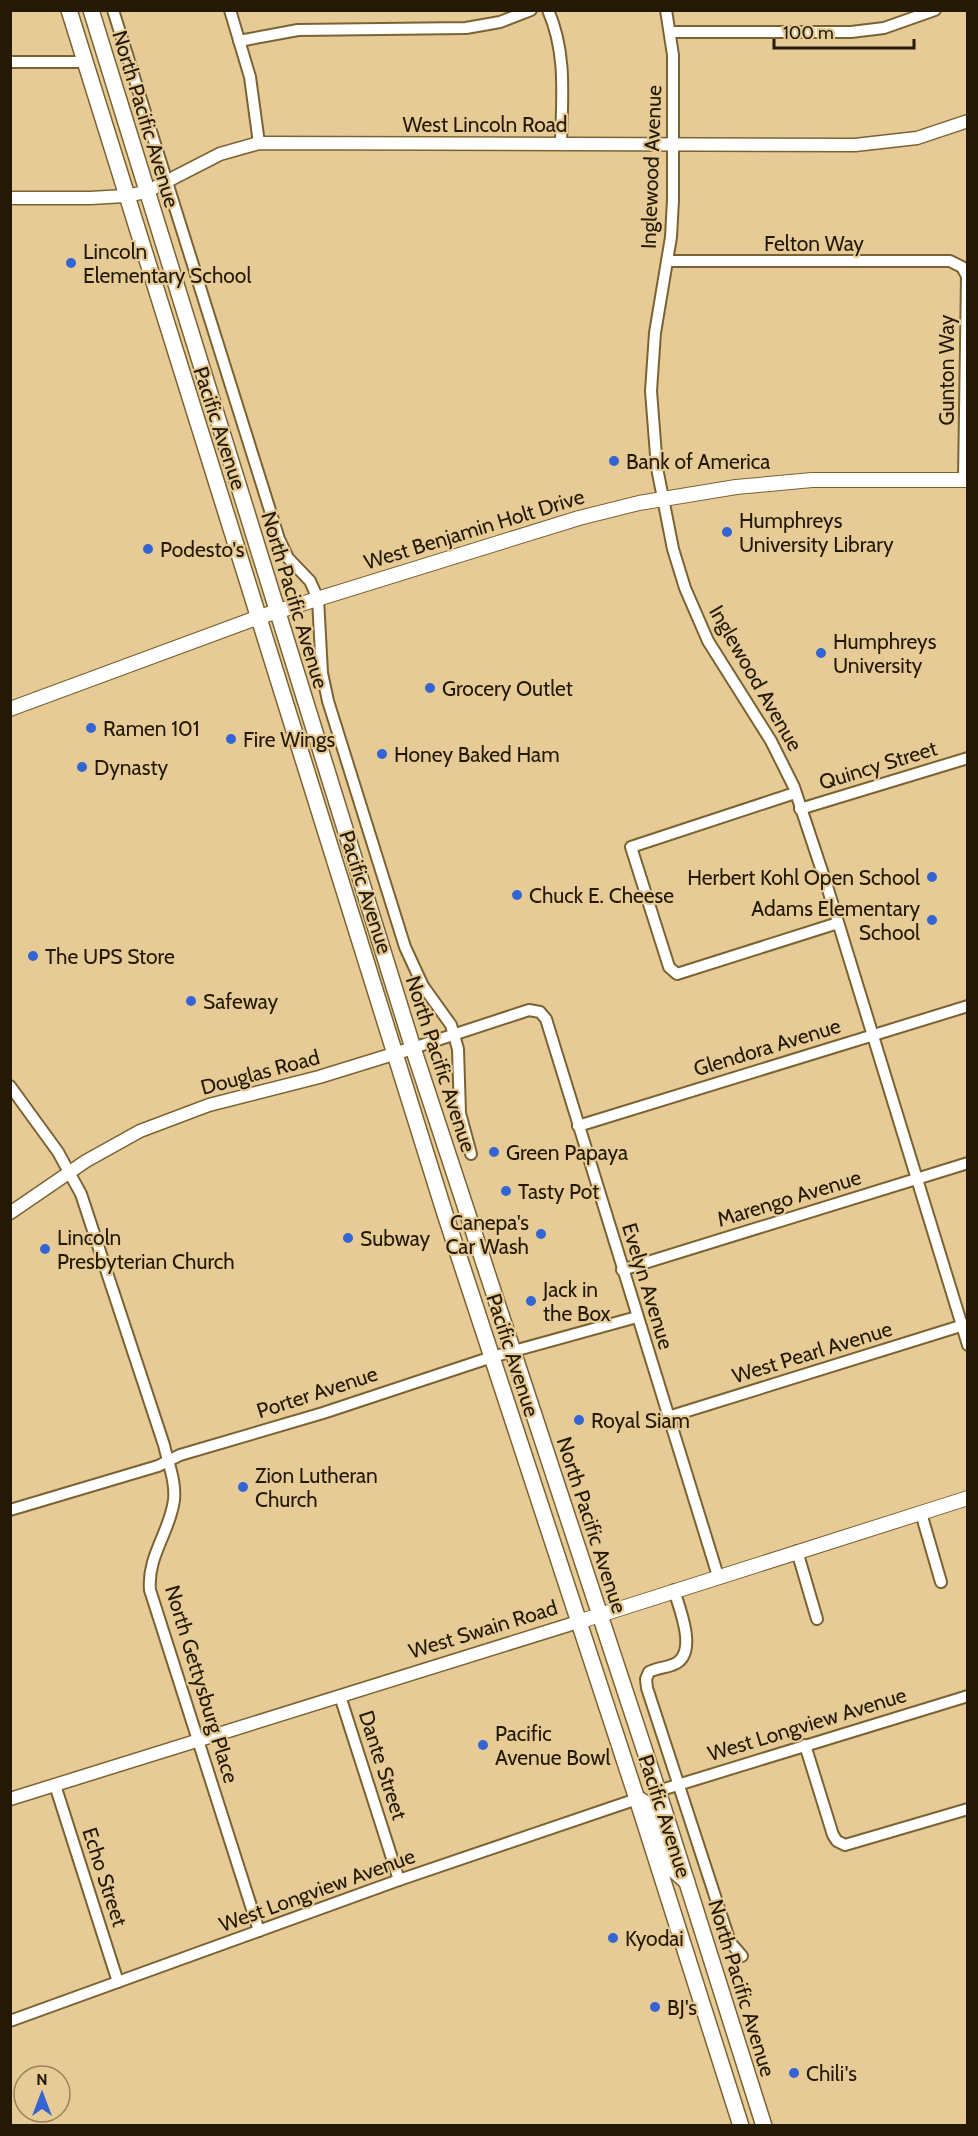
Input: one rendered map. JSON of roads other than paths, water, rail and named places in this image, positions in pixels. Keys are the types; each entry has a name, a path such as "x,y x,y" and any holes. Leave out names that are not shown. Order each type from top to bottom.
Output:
{"main road":[{"name":"Pacific Avenue","path":"69,10 125,196 395,1053 741,2126"},
{"name":"North Pacific Avenue","path":"91,10 413,1048 658,1791 764,2126"},
{"name":"West Benjamin Holt Drive","path":"10,709 259,617 579,518 663,498 736,486 812,480 966,480"},
{"name":"West Swain Road","path":"578,1622 968,1498"},
{"path":"616,1736 628,1746 642,1783 658,1791"},
{"path":"637,1799 650,1806 670,1867 687,1882"},
{"path":"689,1961 704,1974 718,2019 734,2030"}],"street":[{"path":"113,10 165,183 279,540 288,558 310,581 318,599 322,673 328,701 405,947 419,979 448,1019 454,1035 458,1049 458,1099 471,1154"},
{"path":"230,10 255,103 259,143"},
{"path":"239,41 298,30 466,28 500,22 531,10"},
{"path":"548,10 558,33 562,64 561,144"},
{"name":"Inglewood Avenue","path":"666,10 670,32 673,200 651,378 652,423 663,498 678,567 693,609 717,656 771,741 795,793 838,923 916,1179 965,1324 968,1345"},
{"path":"670,32 850,32 884,28 935,10"},
{"path":"10,62 84,62"},
{"name":"West Lincoln Road","path":"10,198 125,196 146,192 220,154 259,143 855,145 887,143 938,132 968,121"},
{"name":"Felton Way","path":"667,261 940,263 950,261 959,264"},
{"name":"Gunton Way","path":"959,264 967,276 966,480"},
{"name":"Quincy Street","path":"800,809 968,758"},
{"path":"795,793 631,847 669,967 677,974 838,923"},
{"name":"Glendora Avenue","path":"578,1126 968,1006"},
{"name":"Douglas Road","path":"10,1213 117,1142 180,1115 413,1048 523,1011 537,1011"},
{"name":"Evelyn Avenue","path":"537,1011 546,1019 718,1576"},
{"name":"North Gettysburg Place","path":"10,1086 70,1172 81,1194 168,1461 174,1484 174,1500 170,1519 151,1565 150,1590 259,1931"},
{"name":"Marengo Avenue","path":"622,1270 968,1162"},
{"name":"Porter Avenue","path":"10,1510 158,1467 168,1461 492,1357 637,1317"},
{"name":"West Pearl Avenue","path":"668,1417 965,1324"},
{"path":"921,1513 940,1582"},
{"path":"797,1551 818,1619"},
{"path":"674,1590 687,1637 686,1647 672,1665 649,1672 646,1679 730,1942 742,1956"},
{"name":"West Swain Road","path":"10,1798 578,1622"},
{"name":"Dante Street","path":"340,1696 399,1880"},
{"name":"West Longview Avenue","path":"658,1791 968,1696"},
{"path":"805,1745 833,1835 837,1841 845,1845 968,1809"},
{"name":"Echo Street","path":"55,1785 118,1982"},
{"name":"West Longview Avenue","path":"10,2021 399,1880 637,1799"}],"place":[{"name":"Lincoln Elementary School","path":"71,263"},
{"name":"Bank of America","path":"614,461"},
{"name":"Humphreys University Library","path":"727,532"},
{"name":"Podesto's","path":"148,549"},
{"name":"Humphreys University","path":"821,653"},
{"name":"Grocery Outlet","path":"430,688"},
{"name":"Ramen 101","path":"91,728"},
{"name":"Fire Wings","path":"231,739"},
{"name":"Honey Baked Ham","path":"382,754"},
{"name":"Dynasty","path":"82,767"},
{"name":"Herbert Kohl Open School","path":"932,877"},
{"name":"Chuck E. Cheese","path":"517,895"},
{"name":"Adams Elementary School","path":"932,920"},
{"name":"The UPS Store","path":"33,956"},
{"name":"Safeway","path":"191,1001"},
{"name":"Green Papaya","path":"494,1152"},
{"name":"Tasty Pot","path":"506,1191"},
{"name":"Canepa's Car Wash","path":"541,1234"},
{"name":"Subway","path":"348,1238"},
{"name":"Lincoln Presbyterian Church","path":"45,1249"},
{"name":"Jack in the Box","path":"531,1301"},
{"name":"Royal Siam","path":"579,1420"},
{"name":"Zion Lutheran Church","path":"243,1487"},
{"name":"Pacific Avenue Bowl","path":"483,1745"},
{"name":"Kyodai","path":"613,1938"},
{"name":"BJ's","path":"655,2007"},
{"name":"Chili's","path":"794,2073"}]}
